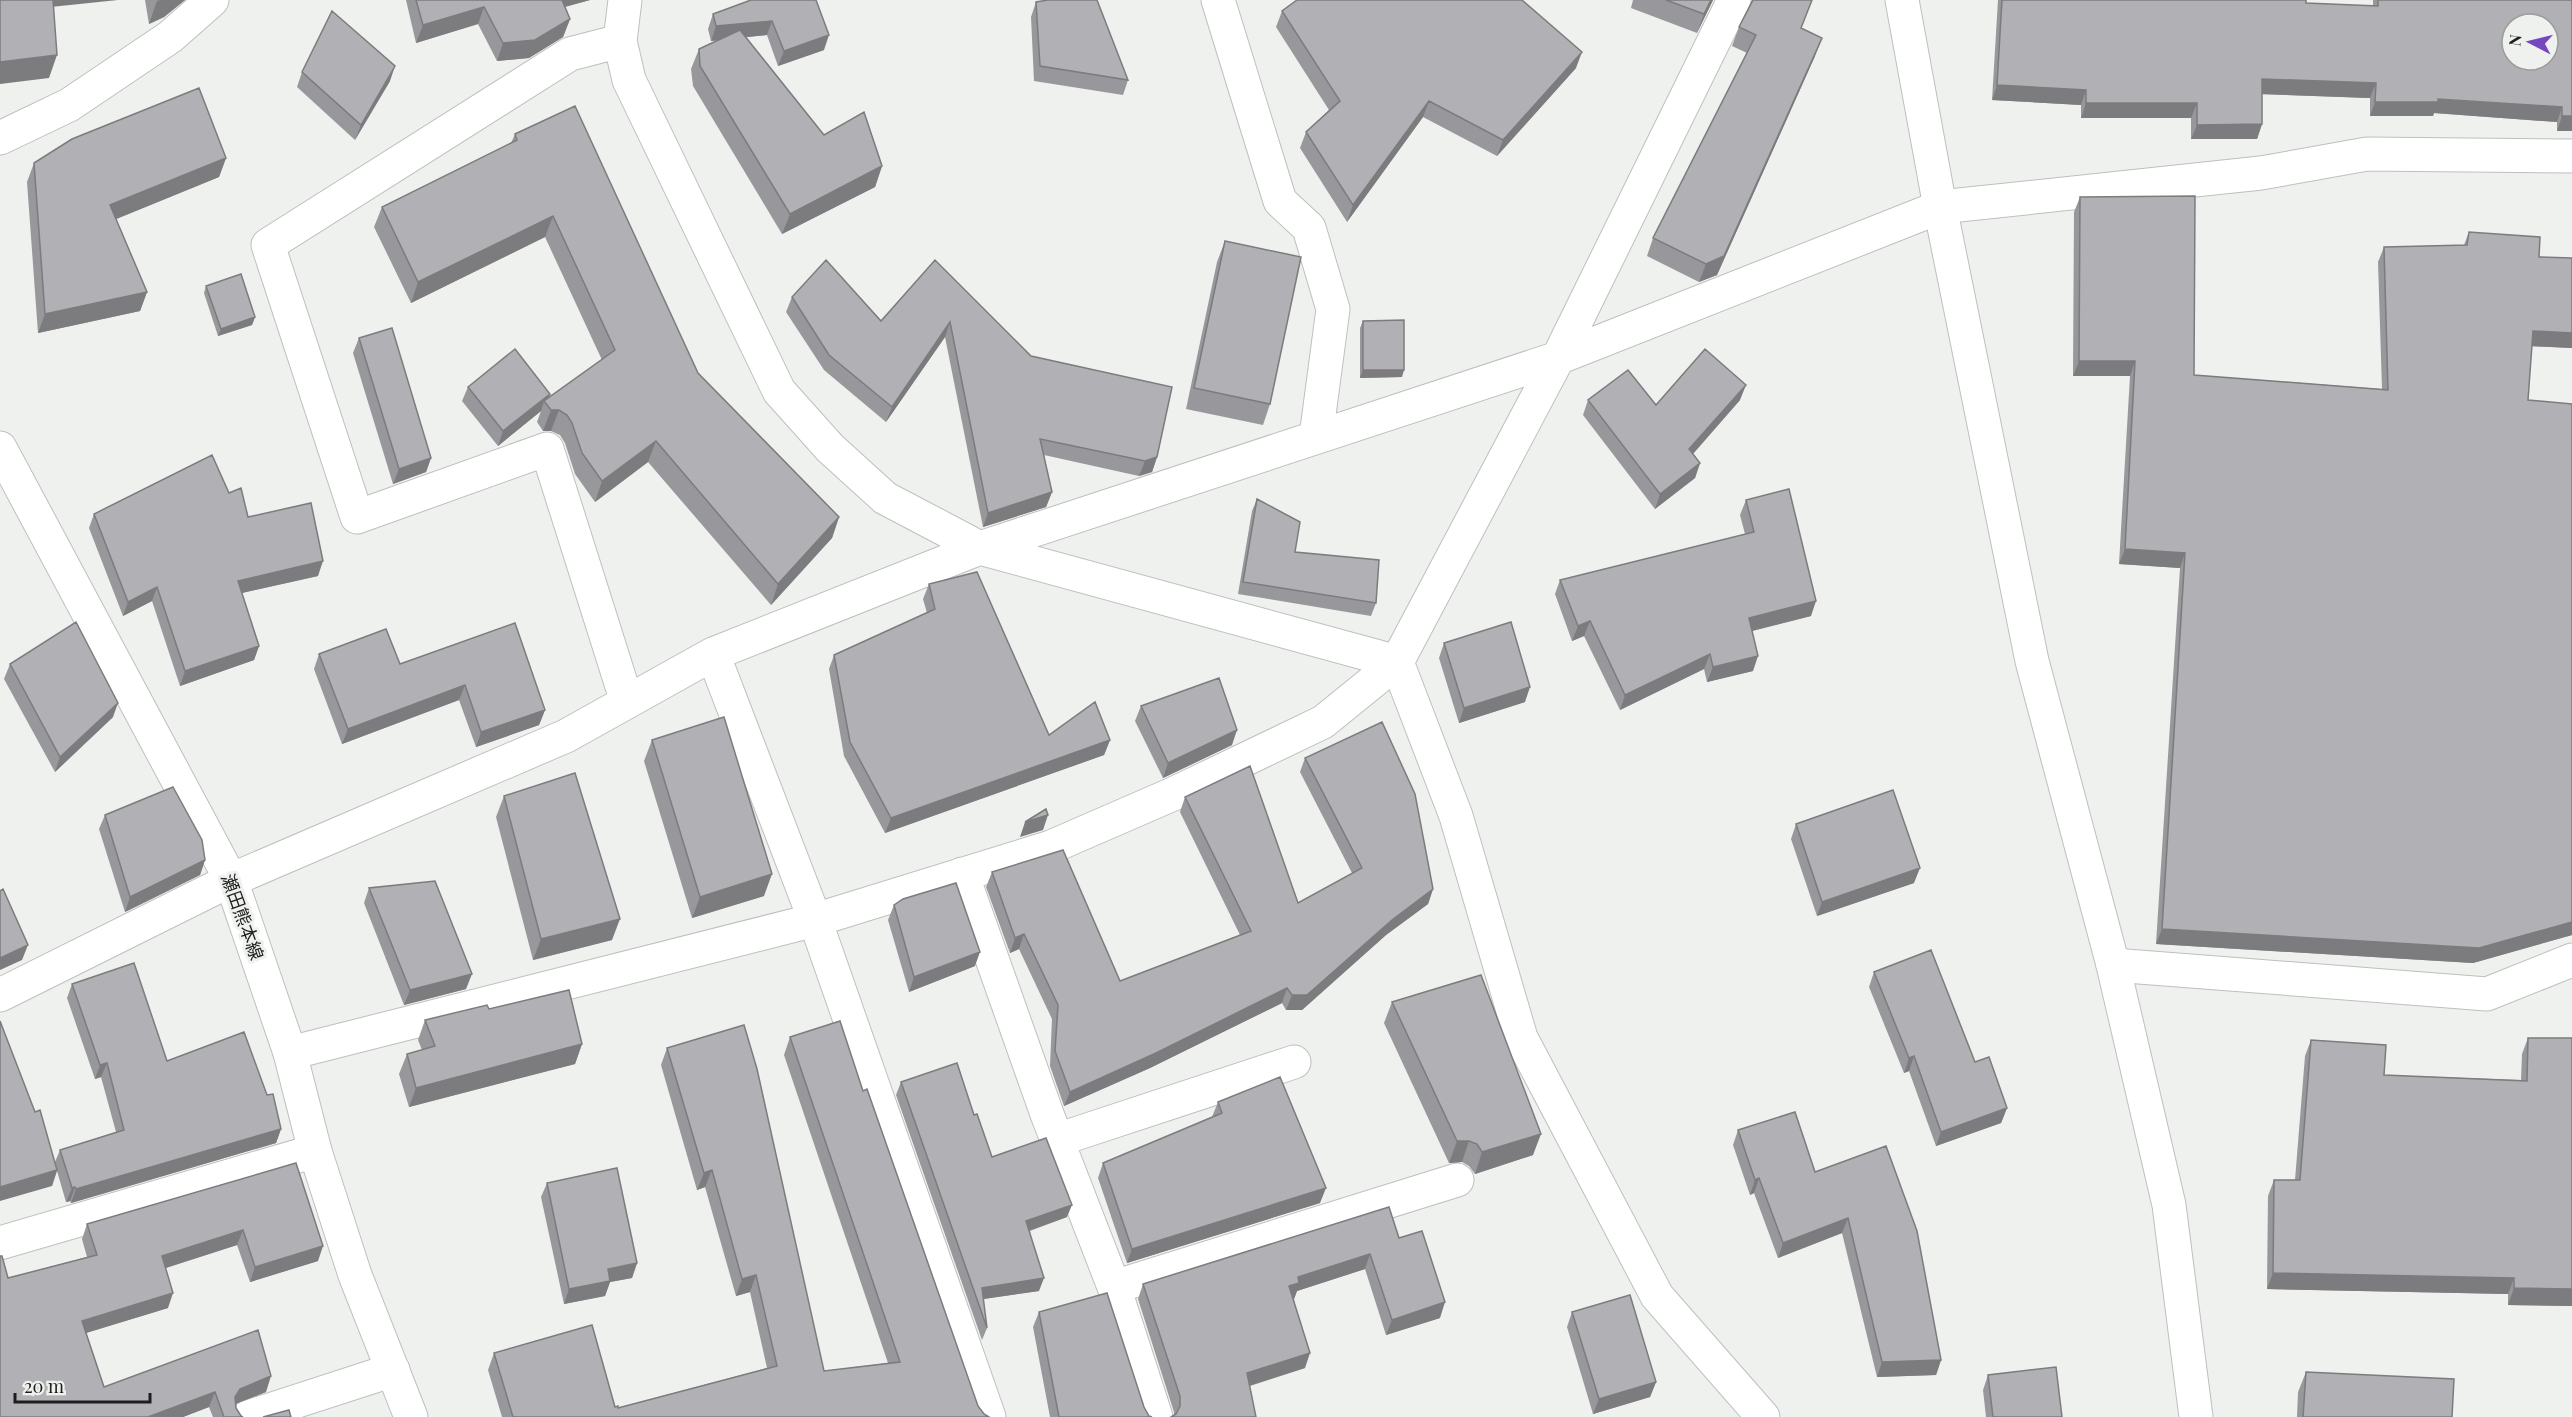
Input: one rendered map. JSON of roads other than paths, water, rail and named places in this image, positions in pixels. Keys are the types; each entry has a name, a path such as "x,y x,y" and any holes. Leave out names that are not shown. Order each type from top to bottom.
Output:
{"street":[{"path":"0,138 69,105 170,37 212,0"},
{"path":"625,0 620,41 629,80 779,391 830,448 885,498 980,548 1397,662"},
{"path":"1218,0 1280,201 1309,228 1333,309 1316,437"},
{"path":"290,1053 815,920 1052,847 1173,794 1323,722 1397,662 1558,358 1734,0"},
{"path":"1902,0 1940,207 2032,662 2113,966 2169,1205 2196,1417"},
{"path":"620,41 570,54 268,245 357,517 547,449 627,702"},
{"path":"0,995 231,880 566,736 714,654 980,548 1558,358 1940,207 2261,173 2367,154 2572,156"},
{"name":"瀬田熊本線","path":"0,448 231,880 290,1053 315,1150 355,1275 411,1417"},
{"path":"714,654 815,920 989,1417"},
{"path":"1397,662 1456,816 1521,1038 1657,1296 1758,1415"},
{"path":"962,874 1057,1140 1114,1287 1156,1417"},
{"path":"2113,966 2487,994 2572,960"},
{"path":"1057,1140 1294,1062"},
{"path":"0,1243 315,1150"},
{"path":"1114,1287 1457,1180"},
{"path":"248,1417 393,1370"}]}
